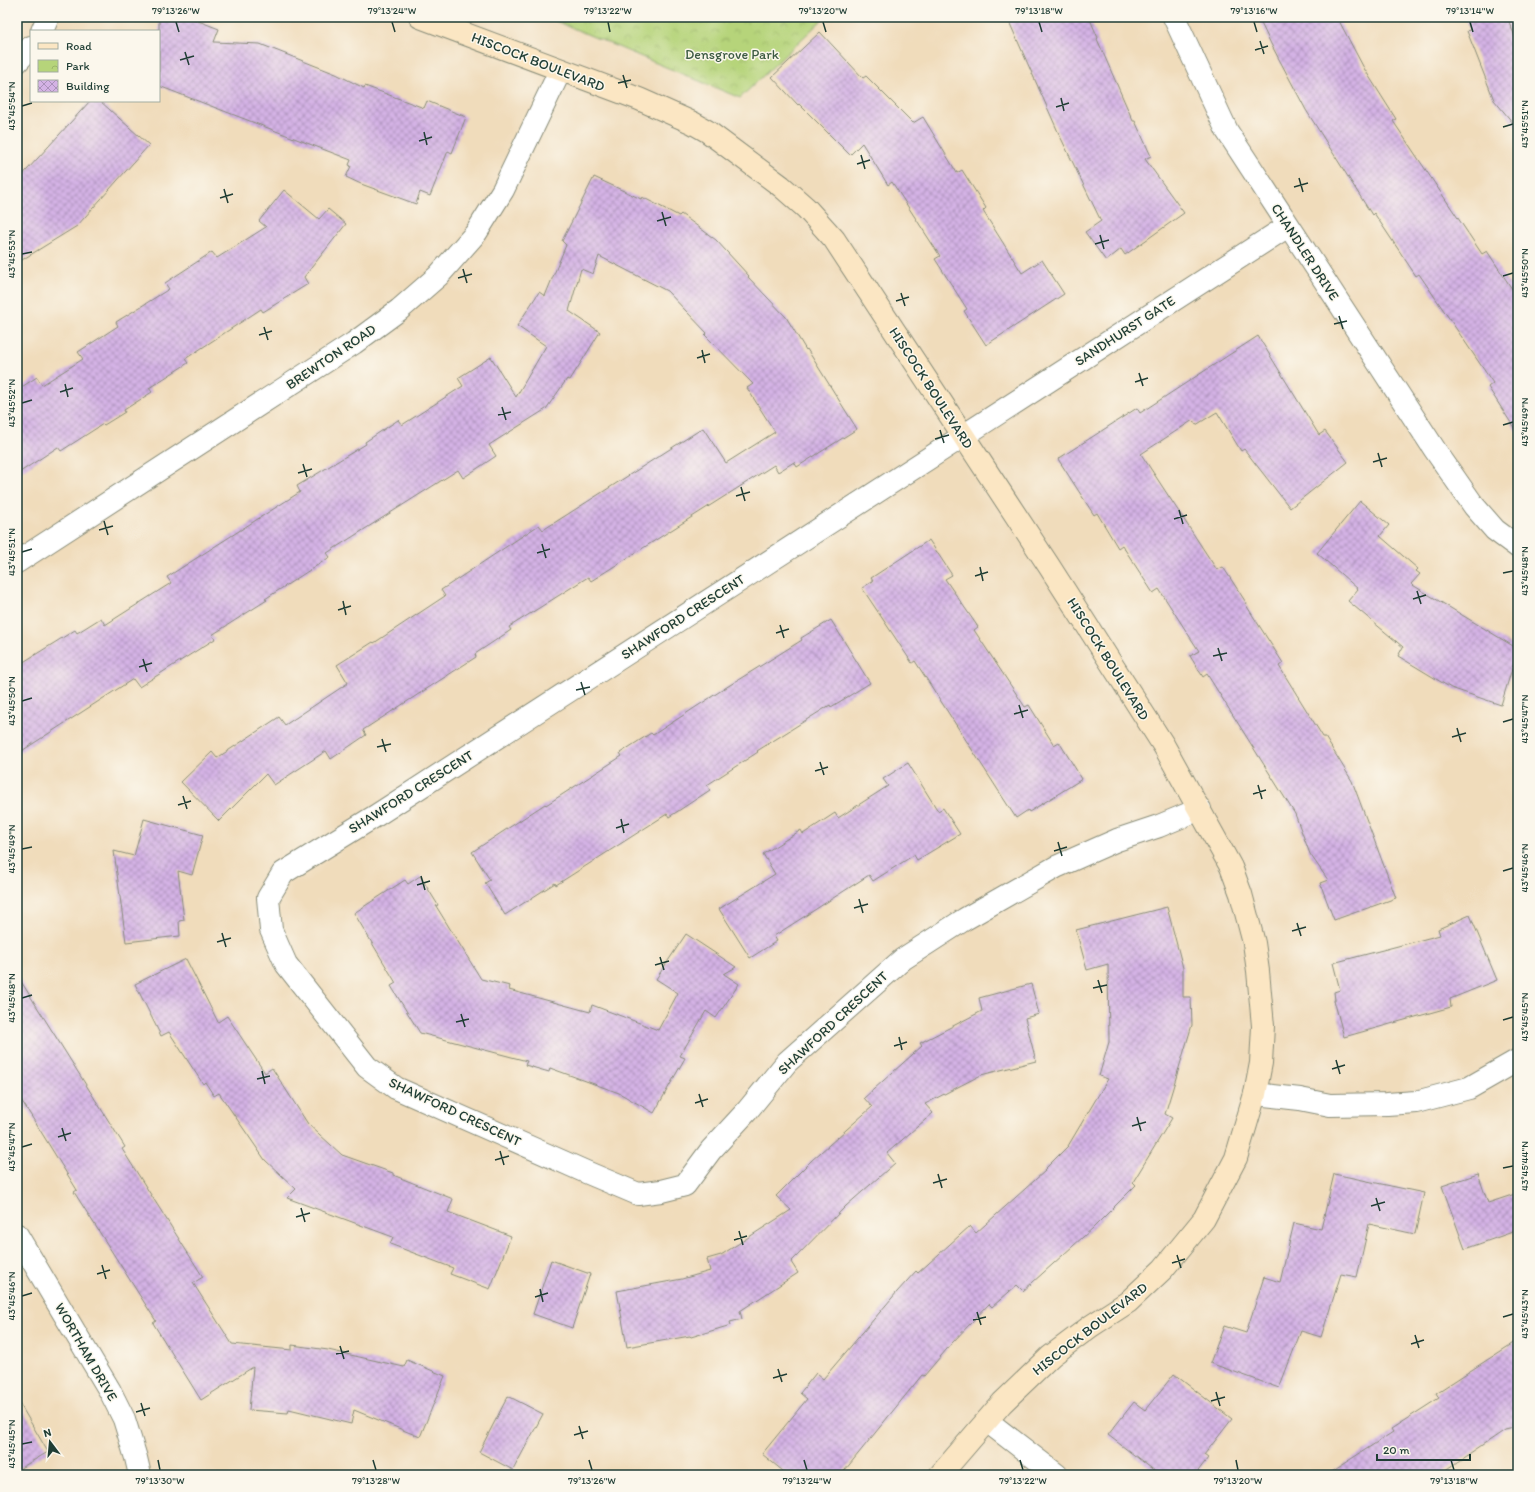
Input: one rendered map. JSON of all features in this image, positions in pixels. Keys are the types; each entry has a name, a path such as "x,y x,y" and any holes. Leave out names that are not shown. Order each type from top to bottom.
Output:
{"street":[{"path":"42,30 48,17"},
{"name":"HISCOCK BOULEVARD","path":"420,17 560,71 639,99 693,123 775,182 806,208 834,239 962,436 1058,579 1164,746 1200,809 1231,868 1241,894 1254,943 1258,970 1262,1026 1261,1063 1255,1094 1236,1158 1204,1219 1163,1269 1128,1302 1091,1326 1051,1356 1002,1403 940,1475"},
{"name":"CHANDLER DRIVE","path":"1174,17 1227,131 1288,226 1474,506 1495,530 1518,547"},
{"path":"17,62 30,48"},
{"name":"BREWTON ROAD","path":"17,562 354,344 399,310 438,276 476,232 503,190 560,71"},
{"name":"SANDHURST GATE","path":"962,436 1288,226"},
{"name":"SHAWFORD CRESCENT","path":"962,436 899,479 377,815 283,873 268,898 271,930 277,947 286,964 367,1067 396,1088 638,1194 662,1191 685,1184 710,1150 747,1111 787,1062 903,959 965,919 1056,867 1116,840 1159,826 1200,809"},
{"path":"1255,1094 1330,1104 1387,1104 1416,1102 1469,1088 1518,1060"},
{"name":"WORTHAM DRIVE","path":"17,1235 110,1391 124,1419 140,1475"},
{"path":"987,1421 1057,1475"}],"green space":[{"name":"Densgrove Park","path":"546,17 825,17 740,98"}],"building":[{"path":"159,17 188,17 219,29 214,42 260,44 336,74 364,88 365,86 424,108 427,101 466,117 452,153 448,151 430,196 420,192 416,204 346,177 351,166 349,165 351,160 160,86"},
{"path":"1007,17 1089,17 1098,38 1097,39 1133,121 1135,121 1151,156 1145,159 1184,213 1125,255 1121,249 1106,261 1085,232 1101,221 1059,134"},
{"path":"1258,17 1337,17 1365,70 1396,119 1393,121 1482,254 1487,251 1518,298 1518,434 1488,387 1493,383 1419,274 1416,276 1374,213 1372,215 1306,110"},
{"path":"1465,17 1507,17 1518,44 1518,129 1494,100 1467,31 1470,30"},
{"path":"820,32 863,78 866,76 913,123 923,117 957,173 962,170 986,208 983,211 1022,273 1042,260 1064,294 986,345 964,311 967,309 935,259 940,256 892,182 888,185 862,143 850,155 799,104 798,105 772,77"},
{"path":"89,102 101,102 149,145 77,226 17,263 17,181"},
{"path":"594,177 641,199 642,197 679,216 681,214 716,240 749,276 748,277 786,317 857,429 797,467 794,462 778,472 774,465 591,581 588,577 509,627 511,630 475,654 476,657 363,730 366,735 331,759 326,751 274,785 266,774 219,821 181,782 212,752 217,758 279,717 285,725 348,683 337,665 373,642 374,643 445,596 441,590 539,525 543,530 703,428 726,463 775,432 747,388 753,384 705,335 707,333 667,291 599,256 593,274 581,269 569,311 600,332 570,380 567,379 546,409 489,445 496,456 463,478 458,470 327,553 330,557 212,635 215,639 139,687 133,679 17,754 17,666 75,630 77,633 101,618 105,625 171,583 167,577 300,492 297,486 366,444 365,442 398,420 402,425 463,386 458,378 491,357 516,397 546,346 517,326 539,292 545,296 566,245 562,241"},
{"path":"284,190 319,219 328,209 346,224 304,277 308,284 263,312 261,309 185,359 188,363 149,388 152,392 124,410 125,412 104,425 103,424 61,451 58,447 17,474 17,390 37,377 42,385 83,359 78,352 118,326 116,322 169,289 165,283 212,252 217,258 266,227 259,221"},
{"path":"1258,336 1319,435 1325,431 1348,462 1290,508 1244,449 1241,451 1217,412 1196,425 1193,420 1141,454 1217,570 1223,567 1247,604 1246,605 1283,663 1279,666 1352,781 1396,898 1334,920 1320,883 1328,880 1310,854 1295,814 1207,674 1203,677 1190,656 1199,651 1159,589 1153,593 1122,545 1118,548 1097,513 1094,515 1058,459 1137,408 1140,413"},
{"path":"1360,501 1389,525 1380,536 1418,569 1416,571 1420,574 1411,584 1518,649 1501,705 1451,688 1398,656 1403,647 1348,601 1358,589 1317,553"},
{"path":"929,540 952,575 945,579 978,627 974,630 1025,707 1029,705 1054,745 1059,742 1082,779 1029,812 1028,810 1016,818 915,661 912,663 862,588 873,581 871,578"},
{"path":"831,620 870,683 831,707 830,705 757,751 758,752 707,785 710,790 669,817 667,814 556,885 555,883 505,915 485,883 490,880 472,852 622,756 620,753 651,733 653,735"},
{"path":"908,763 938,811 943,808 960,834 917,860 914,855 873,881 869,875 774,936 777,941 750,958 719,909 775,874 763,854 801,830 803,834 835,813 838,818 888,786 883,779"},
{"path":"144,819 203,835 192,875 178,871 184,920 179,921 180,936 126,942 114,851 134,856"},
{"path":"420,876 438,905 436,906 481,979 510,986 509,990 590,1012 592,1005 658,1030 678,993 656,979 686,934 736,967 724,974 739,984 716,1018 706,1011 680,1056 685,1058 654,1113 619,1093 550,1068 549,1072 525,1065 527,1061 420,1033 391,986 396,983 354,913 405,880 408,884"},
{"path":"1167,907 1183,968 1183,997 1191,997 1192,1025 1165,1114 1172,1118 1133,1182 1136,1185 1093,1228 1023,1291 1017,1285 992,1307 989,1304 952,1343 924,1376 922,1375 841,1475 788,1475 762,1454 807,1399 800,1393 816,1373 823,1379 916,1271 918,1273 970,1226 976,1233 1045,1171 1044,1170 1068,1146 1108,1079 1099,1076 1109,1042 1108,964 1087,970 1076,930"},
{"path":"1470,915 1497,980 1450,999 1451,1007 1344,1037 1334,1000 1334,992 1340,990 1333,963 1440,935 1438,929"},
{"path":"186,959 218,1022 227,1016 265,1073 272,1068 308,1124 342,1155 393,1173 393,1175 453,1199 448,1212 511,1236 490,1289 450,1274 453,1268 390,1244 393,1237 287,1198 296,1189 265,1160 219,1093 214,1096 205,1082 203,1084 169,1032 161,1036 135,984"},
{"path":"17,975 125,1147 122,1149 203,1277 193,1283 232,1344 292,1350 292,1345 328,1350 404,1367 407,1360 445,1376 420,1437 354,1410 351,1424 289,1409 288,1413 249,1410 253,1367 201,1400 153,1323 156,1321 74,1192 77,1190 17,1093"},
{"path":"1031,984 1039,1014 1025,1018 1036,1061 981,1075 925,1104 933,1113 887,1153 895,1163 846,1206 791,1262 798,1273 740,1311 742,1319 730,1322 731,1325 691,1337 627,1347 617,1291 682,1279 710,1271 707,1259 721,1255 791,1210 776,1196 812,1160 872,1107 864,1098 922,1046 920,1043 982,1011 979,998"},
{"path":"1334,1174 1424,1193 1415,1234 1369,1224 1357,1277 1341,1274 1321,1337 1301,1331 1279,1388 1210,1363 1224,1326 1246,1333 1264,1277 1280,1282 1294,1223 1321,1229"},
{"path":"1478,1174 1488,1203 1518,1193 1518,1230 1465,1249 1442,1186"},
{"path":"551,1260 590,1274 572,1328 533,1314"},
{"path":"1518,1340 1518,1427 1505,1430 1439,1475 1326,1475 1393,1432 1391,1429 1439,1398 1436,1393"},
{"path":"1174,1374 1232,1419 1204,1455 1208,1458 1195,1475 1160,1475 1108,1435 1134,1402 1145,1410"},
{"path":"508,1396 543,1414 513,1470 479,1452"},
{"path":"17,1399 48,1452 17,1470"}]}
